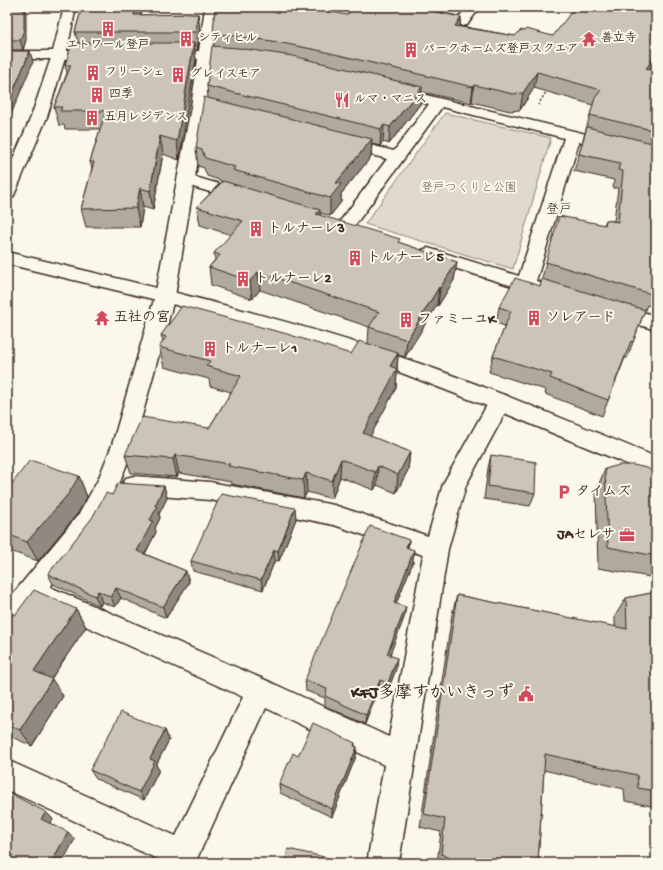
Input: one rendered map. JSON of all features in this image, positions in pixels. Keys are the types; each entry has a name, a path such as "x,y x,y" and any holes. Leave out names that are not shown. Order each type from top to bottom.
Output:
{"street":[{"path":"7,193 39,117 59,55 70,7"},
{"path":"7,621 31,589 87,521 109,482 123,445 165,296 186,180 207,109 206,55 211,7"},
{"path":"388,7 462,22 474,7"},
{"path":"7,56 114,55"},
{"path":"153,55 206,55 253,61"},
{"path":"382,88 656,156"},
{"path":"344,228 396,156 438,102"},
{"path":"526,284 573,136"},
{"path":"328,139 396,156"},
{"path":"186,180 261,203"},
{"path":"412,249 557,294"},
{"path":"7,258 165,296 275,326 388,360 500,402 656,468"},
{"path":"595,305 656,323"},
{"path":"383,863 436,549 455,484 500,402"},
{"path":"109,482 210,491 334,515 436,549"},
{"path":"31,589 260,691 400,756"},
{"path":"7,775 183,855 260,691"}],"path":[{"path":"525,124 551,84"}],"green space":[{"name":"登戸つくりと公園","path":"445,113 551,138 513,269 365,224"}],"building":[{"path":"7,7 24,7 24,30 20,40 7,40"},
{"path":"82,7 136,7 134,15 198,14 195,32 75,32"},
{"path":"215,7 307,7 347,15 354,7 412,7 461,17 455,26 515,36 521,30 524,31 526,29 553,36 575,7 656,7 656,53 646,69 656,71 656,131 590,115 595,98 601,90 537,72 523,93 513,94 474,85 473,87 322,51 272,41 213,33"},
{"path":"72,43 194,43 177,141 160,136 150,191 140,188 136,208 81,209 94,162 90,162 106,111 60,111 62,107 54,107 71,65 65,65"},
{"path":"212,46 238,48 293,56 422,87 390,127 384,125 381,129 207,86"},
{"path":"7,51 30,51 7,106"},
{"path":"204,97 372,139 336,183 341,184 330,198 233,170 235,167 205,158 202,150 196,148"},
{"path":"587,127 656,144 656,289 653,288 651,294 546,262 559,216 605,225 606,220 618,222 623,171 618,170 620,163 579,154"},
{"path":"223,181 320,210 316,214 400,239 398,242 457,262 440,288 439,287 407,340 369,327 379,312 258,272 250,281 209,267 220,255 214,253 243,221 197,207"},
{"path":"515,278 540,286 542,279 645,310 608,400 550,378 552,374 493,356 511,311 499,307"},
{"path":"182,306 287,334 351,354 359,341 398,353 390,366 397,369 363,433 410,452 398,475 378,466 375,472 341,459 332,481 306,473 303,480 228,466 230,464 175,455 173,459 125,455 142,417 209,428 241,376 206,366 210,361 159,347 166,337 161,335"},
{"path":"491,455 536,462 535,493 488,486"},
{"path":"30,460 79,476 69,493 27,542 7,534 7,490"},
{"name":"JAセレサ","path":"619,465 633,465 647,468 656,473 656,556 608,547 605,469"},
{"path":"118,483 164,486 155,506 157,507 150,520 153,521 137,551 186,571 163,607 116,588 111,597 98,591 95,596 48,574 92,518 106,493 112,495"},
{"path":"221,494 295,508 278,551 274,550 261,580 191,561"},
{"path":"370,526 409,540 406,547 414,550 394,603 406,607 387,654 397,658 388,683 380,680 366,715 325,696 327,689 305,680"},
{"path":"34,590 76,609 34,671 52,679 20,730 7,725 7,622 13,614 15,615"},
{"path":"656,592 656,791 638,788 637,775 545,754 538,862 540,863 461,863 441,854 445,819 424,814 457,595 627,629 626,598"},
{"path":"121,712 165,730 150,759 155,761 139,792 90,770"},
{"path":"313,723 355,743 354,746 357,747 332,809 279,784 293,753 298,756"},
{"path":"7,792 46,812 41,819 68,832 51,863 7,863"},
{"path":"288,849 347,862 285,863"}],"place":[{"name":"エトワール登戸","path":"108,29"},
{"name":"シティヒル","path":"186,39"},
{"name":"善立寺","path":"589,39"},
{"name":"パークホームズ登戸スクエア","path":"411,50"},
{"name":"フリーシェ","path":"93,73"},
{"name":"グレイスモア","path":"178,75"},
{"name":"四季","path":"97,95"},
{"name":"ルマ・マニス","path":"342,100"},
{"name":"五月レジデンス","path":"92,118"},
{"name":"トルナーレ3","path":"256,229"},
{"name":"トルナーレ5","path":"355,258"},
{"name":"トルナーレ2","path":"243,279"},
{"name":"五社の宮","path":"102,318"},
{"name":"ソレアード","path":"534,318"},
{"name":"ファミーユK","path":"406,320"},
{"name":"トルナーレ1","path":"210,349"},
{"name":"タイムズ","path":"564,492"},
{"name":"JAセレサ","path":"627,535"},
{"name":"KFJ多摩すかいきっず","path":"526,694"}],"district":[{"name":"登戸","path":"559,210"}]}
